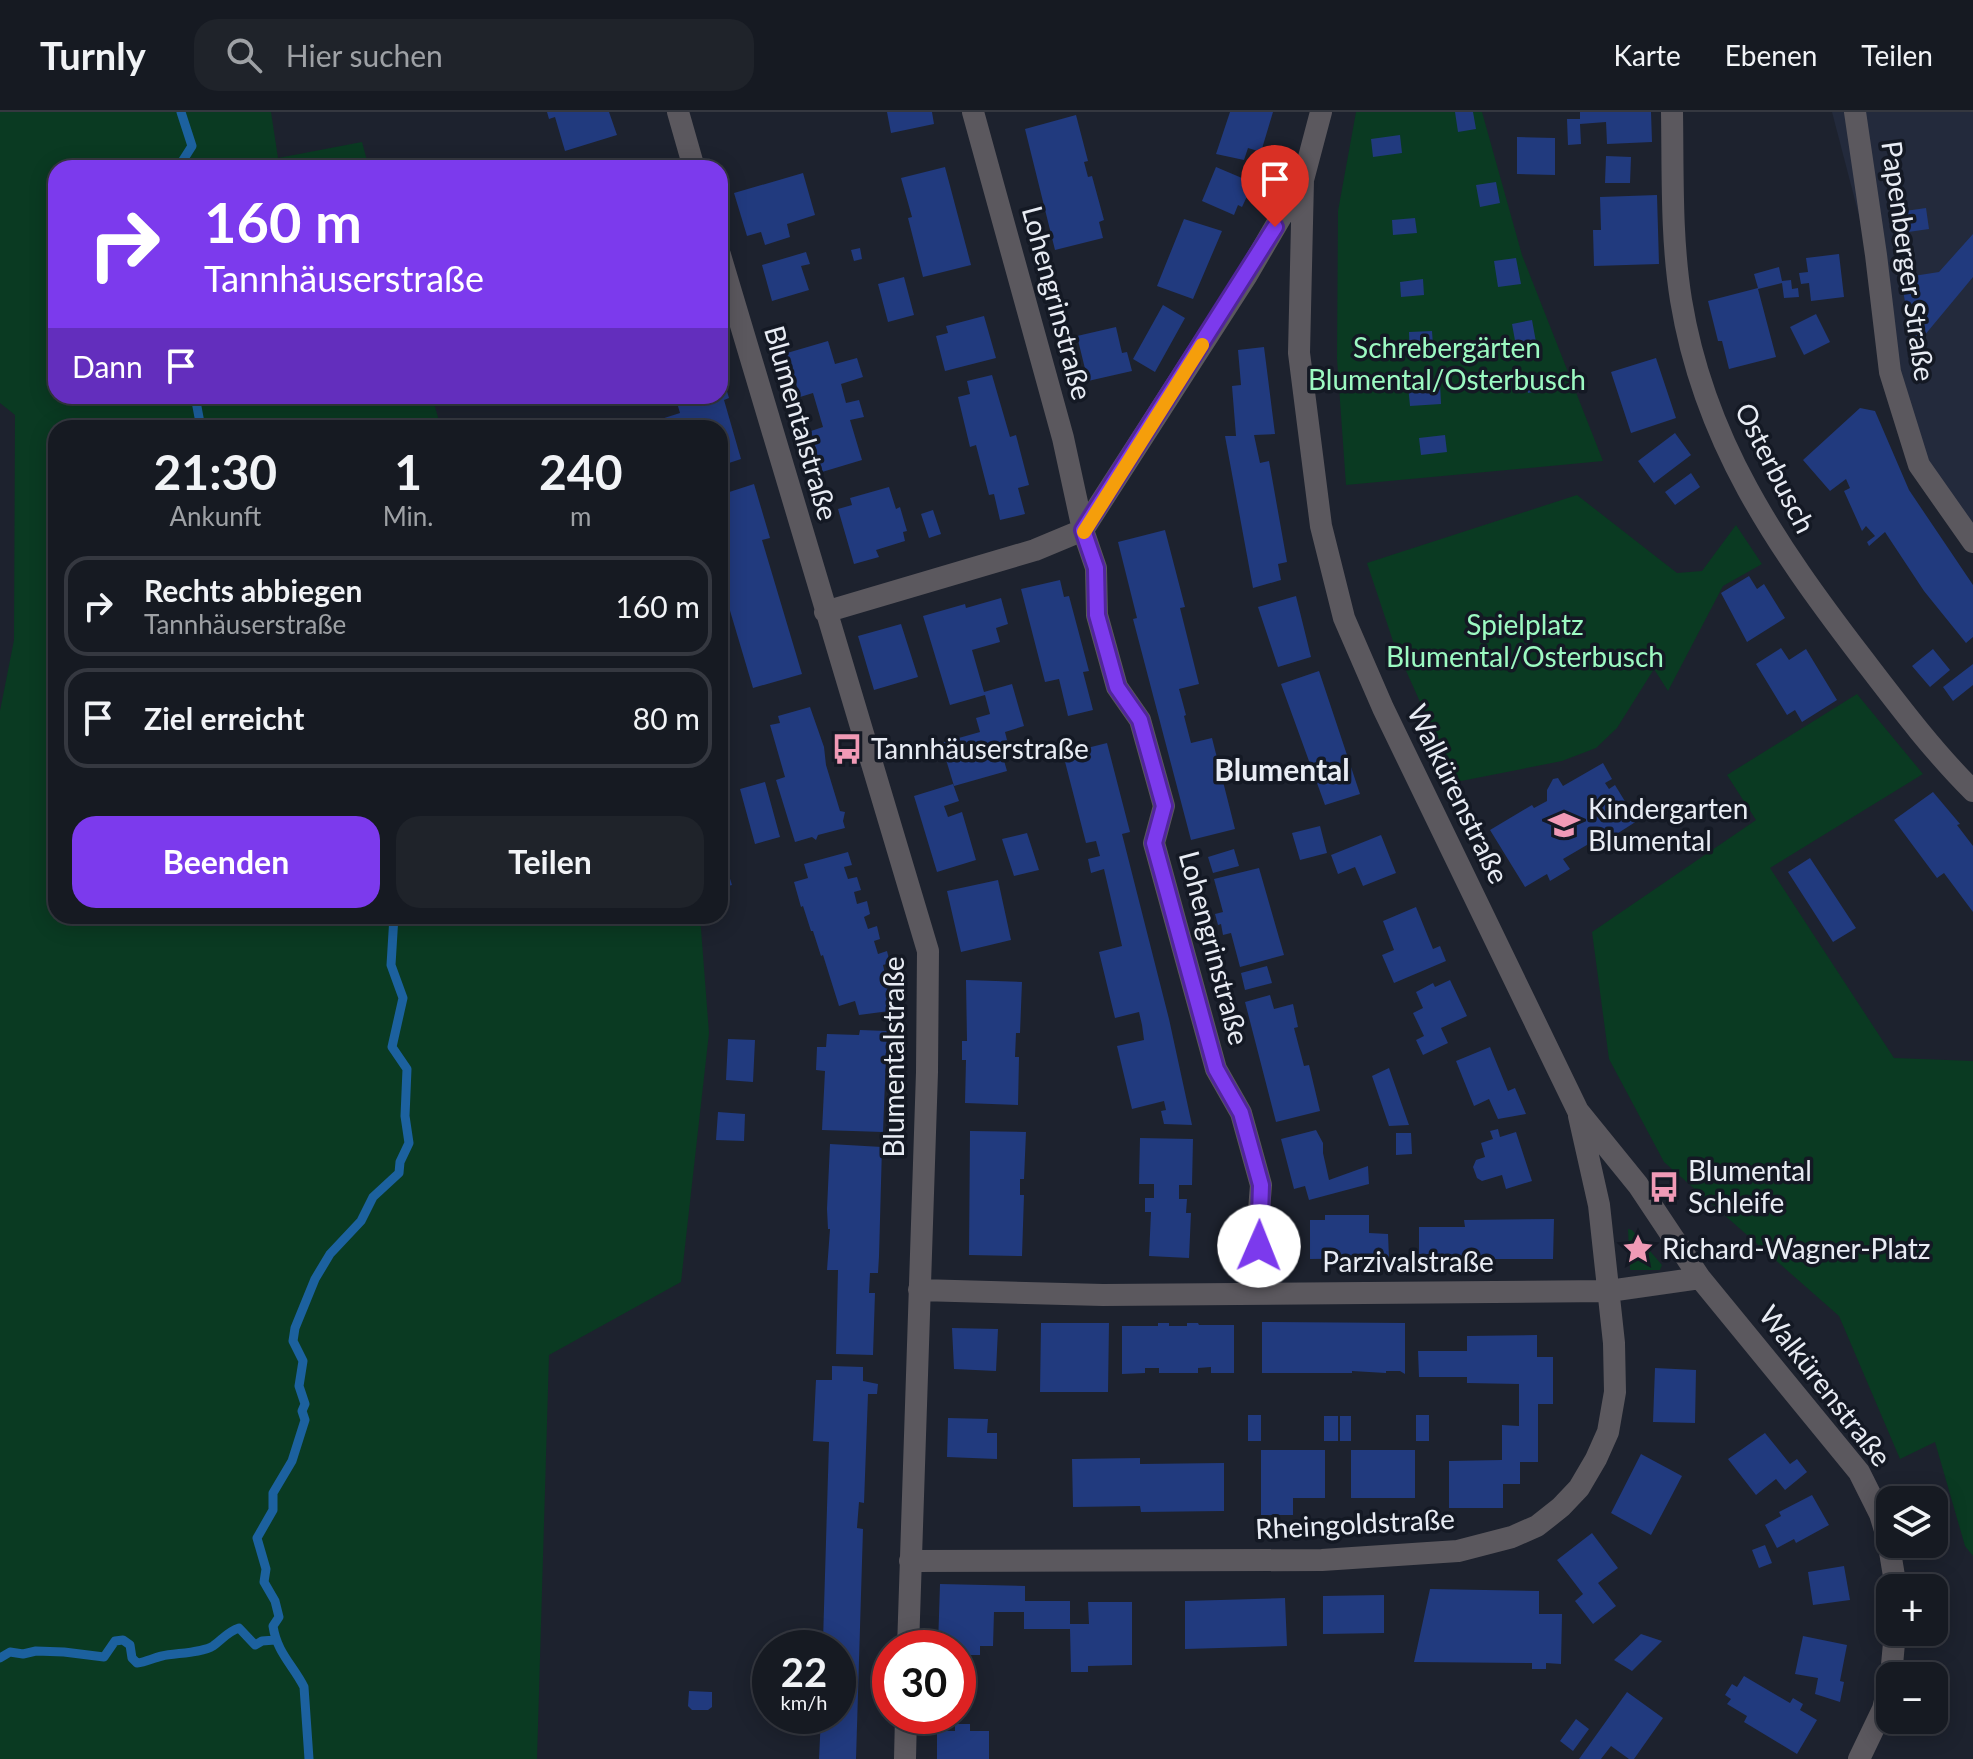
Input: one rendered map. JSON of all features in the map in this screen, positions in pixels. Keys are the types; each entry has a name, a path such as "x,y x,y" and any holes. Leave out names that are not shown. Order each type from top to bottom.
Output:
{"street":[{"path":"678,112 692,160"},
{"name":"Lohengrinstraße","path":"973,112 1063,438 1083,530 1096,568 1097,615 1117,687 1140,720 1164,806 1154,843 1166,889 1216,1069 1241,1113 1261,1185 1258,1223 1262,1293"},
{"name":"Walkürenstraße","path":"1321,112 1303,180 1299,353 1321,526 1344,618 1383,708 1578,1111 1638,1185 1700,1278 1859,1472 1880,1514 1894,1574"},
{"name":"Osterbusch","path":"1672,112 1674,248 1682,303 1707,401 1762,518 1803,581 1895,701 1949,767 1973,791"},
{"name":"Papenberger Straße","path":"1855,112 1890,372 1919,465 1973,542"},
{"path":"825,612 1035,550 1083,530 1247,275 1303,180"},
{"name":"Blumentalstraße","path":"728,282 928,951 908,1630"},
{"name":"Walkürenstraße","path":"1578,1111 1599,1205 1609,1291"},
{"path":"1609,1291 1700,1278"},
{"name":"Parzivalstraße","path":"919,1290 1103,1295 1609,1291"},
{"name":"Rheingoldstraße","path":"910,1561 1322,1560 1458,1551 1512,1537 1537,1526 1570,1498 1596,1459 1608,1432 1615,1392 1609,1291"},
{"path":"1859,1759 1876,1724"},
{"path":"905,1759 906,1734"}],"shaded area":[{"path":"1832,112 1973,112 1973,525 1924,465"}],"green space":[{"path":"0,112 271,112 278,158 362,142 367,160 48,160 48,404 434,404 439,420 48,420 48,924 701,924 709,1033 681,1282 549,1355 537,1759 0,1759 0,711 14,640 15,415 0,403"},
{"name":"Schrebergärten Blumental/Osterbusch","path":"1356,112 1482,112 1522,255 1603,461 1346,485 1337,359 1338,211"},
{"name":"Spielplatz Blumental/Osterbusch","path":"1577,495 1677,573 1702,571 1736,525 1762,564 1723,586 1668,691 1654,669 1617,728 1596,748 1562,761 1456,782 1394,644 1367,563"},
{"path":"1857,694 1923,774 1770,868 1894,1058 1973,1061 1973,1556 1965,1546 1935,1442 1900,1459 1839,1316 1664,1162 1609,1059 1592,932 1756,820 1727,775"},
{"name":"Richard-Wagner-Platz","path":"1628,1229 1662,1265 1660,1270 1630,1270"}],"building":[{"path":"547,112 609,112 617,135 565,151 555,117 549,119"},
{"path":"887,112 932,112 934,124 891,133"},
{"path":"1230,112 1273,112 1261,152 1248,148 1244,160 1216,154"},
{"path":"1455,112 1473,112 1476,129 1458,132"},
{"path":"1580,112 1651,112 1652,142 1607,144 1606,122 1580,124 1581,144 1568,145 1567,119 1580,119"},
{"path":"1076,115 1088,161 1084,162 1088,177 1092,176 1104,220 1099,222 1103,238 1055,250 1025,129"},
{"path":"1400,135 1402,153 1373,157 1371,139"},
{"path":"1517,137 1555,138 1555,175 1517,174"},
{"path":"1606,156 1631,157 1630,183 1605,183"},
{"path":"945,167 971,265 923,277 901,178"},
{"path":"1216,167 1249,181 1245,189 1250,190 1242,207 1238,205 1234,215 1202,201"},
{"path":"803,173 815,215 787,224 790,237 765,245 761,232 747,236 734,193"},
{"path":"1496,182 1500,203 1480,207 1476,185"},
{"path":"1657,195 1659,264 1594,266 1593,230 1601,230 1600,197"},
{"path":"1926,208 1929,229 1894,234 1891,213"},
{"path":"1415,218 1417,233 1393,235 1392,220"},
{"path":"1184,219 1222,231 1193,299 1157,286"},
{"path":"1973,234 1973,277 1919,342 1911,337 1902,287 1908,286 1907,277 1939,272"},
{"path":"860,248 862,259 854,261 851,250"},
{"path":"806,252 810,264 801,266 809,290 772,301 762,265"},
{"path":"1839,254 1844,297 1811,301 1809,283 1801,284 1799,273 1808,272 1806,258"},
{"path":"1516,258 1521,284 1498,287 1494,261"},
{"path":"1779,267 1782,281 1791,280 1792,289 1798,288 1799,297 1784,298 1782,283 1758,289 1776,357 1729,369 1708,301 1758,288 1754,274"},
{"path":"904,277 914,315 888,322 878,284"},
{"path":"1423,279 1424,295 1401,297 1400,282"},
{"path":"1163,305 1185,318 1155,372 1133,359"},
{"path":"1816,314 1830,342 1804,355 1790,327"},
{"path":"984,316 996,358 945,371 936,336 948,333 946,326"},
{"path":"1532,320 1536,342 1516,346 1512,324"},
{"path":"1116,327 1122,353 1127,352 1132,371 1088,381 1077,336"},
{"path":"1432,331 1434,359 1410,360 1409,332"},
{"path":"828,341 835,364 857,358 863,377 841,384 846,403 859,400 864,417 850,420 862,460 822,472 811,431 823,427 813,393 800,397 793,373 789,372 785,360 787,353"},
{"path":"1264,347 1275,434 1254,435 1260,463 1269,461 1287,562 1278,564 1281,580 1253,588 1225,436 1236,436 1232,386 1241,385 1238,350"},
{"path":"1656,358 1676,418 1631,433 1611,372"},
{"path":"1551,372 1554,387 1528,393 1525,378"},
{"path":"992,375 1010,437 1016,435 1029,485 1018,488 1025,514 1000,520 994,494 989,495 976,445 970,447 958,397 970,394 967,381"},
{"path":"1440,383 1441,404 1410,406 1408,385"},
{"path":"677,404 725,404 741,459 728,463 728,420 658,420 680,413"},
{"path":"1860,408 1875,411 1909,490 1973,585 1973,637 1966,643 1924,591 1885,532 1869,546 1867,542 1875,536 1866,526 1862,531 1844,491 1850,488 1846,479 1830,491 1803,460"},
{"path":"1675,433 1691,455 1654,483 1638,461"},
{"path":"1445,435 1447,452 1421,455 1419,438"},
{"path":"1691,473 1700,487 1675,505 1665,492"},
{"path":"754,484 770,538 762,540 802,674 753,688 728,604 728,492"},
{"path":"889,487 896,509 900,507 907,531 903,532 905,541 876,550 879,557 854,564 838,509 852,505 850,498"},
{"path":"933,510 941,534 929,538 921,514"},
{"path":"1165,530 1185,607 1180,608 1199,684 1179,689 1184,716 1191,743 1212,738 1235,829 1191,840 1133,619 1137,618 1118,542"},
{"path":"1749,576 1757,589 1764,584 1785,618 1747,642 1721,593"},
{"path":"1060,580 1064,597 1069,596 1089,671 1083,672 1093,710 1068,716 1059,679 1045,682 1021,589"},
{"path":"1296,596 1311,657 1278,667 1258,607"},
{"path":"1001,598 1008,624 996,628 1000,642 972,650 984,692 1012,684 1024,726 1005,732 1007,740 999,743 1007,771 954,786 941,743 980,732 976,718 990,714 985,695 950,705 923,616"},
{"path":"901,624 918,677 874,690 858,636"},
{"path":"1781,648 1789,660 1806,649 1837,700 1802,722 1795,710 1787,715 1756,664"},
{"path":"1933,649 1950,670 1930,687 1912,666"},
{"path":"1973,664 1973,685 1953,701 1943,687"},
{"path":"1319,671 1360,794 1325,805 1281,684"},
{"path":"810,707 840,811 845,812 845,828 818,835 816,840 812,837 795,842 776,780 785,777 770,725 780,723 778,716"},
{"path":"1107,743 1130,832 1122,834 1169,1019 1192,1125 1164,1124 1161,1111 1166,1110 1164,1101 1132,1109 1117,1046 1144,1040 1142,1025 1139,1012 1115,1018 1099,952 1122,946 1104,869 1091,873 1088,859 1100,856 1096,841 1086,843 1063,754"},
{"name":"Kindergarten Blumental","path":"1603,763 1612,779 1605,783 1609,789 1615,785 1637,821 1615,835 1619,841 1599,852 1592,842 1563,859 1570,869 1550,881 1547,874 1525,887 1490,830 1532,805 1534,808 1547,801 1547,790 1553,779 1558,778 1563,786"},
{"path":"765,782 780,837 755,844 740,789"},
{"path":"953,784 959,801 944,806 948,817 962,812 976,860 937,872 914,796"},
{"path":"1933,792 1960,824 1957,825 1973,846 1973,912 1944,873 1937,878 1894,820"},
{"path":"1320,826 1327,853 1300,860 1292,833"},
{"path":"1027,833 1039,870 1014,876 1002,839"},
{"path":"1381,835 1396,873 1363,886 1355,867 1338,874 1331,855"},
{"path":"1234,849 1239,866 1213,873 1208,857"},
{"path":"848,852 852,865 844,867 848,879 857,877 861,890 854,892 857,904 867,901 870,914 864,917 868,929 877,926 880,939 874,941 878,954 887,951 890,963 883,965 886,978 895,976 899,989 891,991 897,1010 859,1015 855,1001 839,1006 823,955 801,907 794,882 808,878 804,864"},
{"path":"1810,858 1856,928 1833,942 1788,872"},
{"path":"1259,868 1284,955 1240,967 1231,933 1223,935 1221,924 1218,925 1215,914 1223,912 1214,879"},
{"path":"998,880 1011,940 961,952 947,891"},
{"path":"1416,907 1433,949 1440,946 1446,961 1394,983 1382,955 1394,950 1383,921"},
{"path":"1267,966 1272,983 1245,990 1241,973"},
{"path":"966,980 1022,982 1020,1033 1016,1033 1015,1057 1019,1057 1018,1105 965,1103 966,1060 962,1060 962,1041 967,1041"},
{"path":"1450,980 1467,1016 1441,1028 1448,1043 1423,1055 1416,1040 1424,1036 1413,1013 1423,1008 1416,992 1433,983 1435,987"},
{"path":"1270,995 1274,1009 1293,1004 1298,1027 1294,1028 1304,1066 1309,1065 1320,1111 1276,1122 1245,1002"},
{"path":"860,1030 887,1031 883,1132 822,1130 825,1071 816,1070 817,1047 826,1047 827,1034 859,1035"},
{"path":"728,1039 755,1040 753,1082 726,1080"},
{"path":"1490,1047 1508,1091 1515,1088 1526,1114 1498,1119 1489,1099 1474,1106 1456,1061"},
{"path":"1389,1068 1409,1125 1389,1126 1372,1076"},
{"path":"718,1112 745,1114 744,1141 716,1140"},
{"path":"1498,1129 1500,1137 1516,1132 1532,1181 1506,1189 1502,1175 1482,1181 1477,1178 1473,1167 1476,1160 1485,1157 1481,1143 1493,1139 1490,1131"},
{"path":"1316,1130 1323,1143 1329,1180 1368,1166 1369,1184 1309,1200 1305,1186 1294,1189 1281,1139"},
{"path":"970,1131 1026,1132 1024,1179 1020,1179 1020,1195 1024,1195 1022,1256 969,1255"},
{"path":"1396,1133 1411,1133 1412,1154 1396,1155"},
{"path":"1140,1138 1193,1139 1192,1185 1179,1185 1179,1199 1187,1199 1186,1213 1191,1213 1189,1258 1149,1256 1151,1212 1145,1212 1145,1198 1154,1198 1154,1184 1139,1184"},
{"path":"830,1144 882,1147 878,1273 870,1273 869,1293 875,1293 873,1355 836,1354 838,1270 827,1270"},
{"path":"1325,1215 1369,1215 1369,1233 1388,1234 1389,1258 1310,1259 1310,1220 1325,1220"},
{"path":"1554,1219 1553,1259 1419,1259 1419,1227 1465,1227 1464,1220"},
{"path":"1262,1322 1405,1323 1405,1374 1400,1371 1262,1373"},
{"path":"1041,1323 1109,1323 1108,1392 1040,1392"},
{"path":"1158,1323 1169,1323 1169,1326 1187,1326 1187,1323 1234,1325 1234,1373 1211,1373 1211,1367 1198,1368 1198,1373 1159,1373 1159,1368 1145,1368 1145,1373 1122,1374 1122,1326 1158,1326"},
{"path":"952,1328 998,1329 996,1371 954,1369"},
{"path":"1537,1335 1537,1357 1553,1357 1553,1404 1538,1404 1538,1462 1520,1462 1520,1484 1503,1484 1503,1508 1449,1508 1449,1461 1502,1460 1502,1425 1519,1426 1519,1384 1467,1383 1467,1377 1419,1377 1418,1351 1467,1351 1467,1336"},
{"path":"832,1366 863,1367 863,1381 878,1384 877,1394 868,1394 864,1503 859,1502 857,1528 863,1529 856,1759 819,1759 820,1734 856,1734 856,1630 823,1630 829,1442 813,1441 816,1380 832,1380"},
{"path":"1655,1368 1696,1370 1695,1423 1653,1422"},
{"path":"1248,1415 1261,1415 1261,1441 1248,1441"},
{"path":"1416,1415 1429,1415 1429,1441 1416,1441"},
{"path":"1324,1416 1338,1416 1338,1441 1324,1441"},
{"path":"1340,1416 1351,1416 1351,1441 1340,1441"},
{"path":"948,1418 988,1419 987,1433 997,1433 997,1459 947,1457"},
{"path":"1765,1433 1790,1464 1797,1459 1807,1472 1785,1490 1776,1479 1756,1495 1728,1459"},
{"path":"1261,1450 1325,1450 1325,1498 1293,1498 1293,1515 1261,1515"},
{"path":"1351,1450 1415,1450 1415,1498 1351,1498"},
{"path":"1641,1454 1682,1476 1651,1535 1611,1513"},
{"path":"1140,1458 1140,1464 1224,1463 1224,1511 1141,1512 1140,1506 1073,1507 1072,1459"},
{"path":"1812,1495 1829,1525 1796,1543 1794,1539 1777,1548 1765,1525 1781,1516 1779,1512"},
{"path":"1592,1533 1618,1568 1598,1583 1616,1606 1593,1624 1575,1601 1583,1594 1557,1560"},
{"path":"1765,1545 1772,1563 1759,1568 1752,1550"},
{"path":"1844,1566 1850,1600 1813,1605 1808,1572"},
{"path":"940,1584 1025,1586 1025,1601 1070,1601 1070,1624 1089,1624 1088,1602 1132,1602 1132,1665 1088,1666 1088,1672 1071,1672 1070,1629 1024,1629 1024,1612 994,1612 993,1646 980,1646 980,1655 976,1655 976,1630 939,1630"},
{"path":"1430,1589 1539,1591 1539,1614 1562,1614 1561,1664 1546,1663 1546,1669 1532,1669 1532,1663 1414,1662"},
{"path":"1384,1595 1384,1633 1323,1634 1323,1596"},
{"path":"1285,1598 1287,1646 1185,1649 1185,1601"},
{"path":"1641,1634 1662,1641 1632,1671 1614,1660"},
{"path":"1803,1636 1847,1645 1840,1681 1844,1682 1840,1702 1815,1694 1818,1678 1795,1674"},
{"path":"1744,1676 1790,1703 1793,1698 1803,1704 1800,1710 1817,1720 1797,1754 1744,1722 1747,1716 1727,1704 1731,1699 1725,1695 1732,1684 1737,1687"},
{"path":"689,1691 712,1692 712,1707 692,1710 688,1706"},
{"path":"1627,1692 1663,1718 1634,1759 1629,1759 1611,1746 1601,1759 1579,1759"},
{"path":"1576,1719 1589,1729 1573,1751 1560,1741"},
{"path":"989,1731 989,1759 937,1759 937,1734"}],"waterway":[{"path":"181,112 192,146 183,160"},
{"path":"196,404 200,420"},
{"path":"309,1759 304,1687 275,1635 273,1626 279,1617 275,1601 264,1582 266,1569 257,1538 273,1510 273,1493 292,1461 305,1420 302,1411 305,1404 299,1386 303,1361 293,1341 295,1328 315,1279 330,1254 361,1221 373,1197 399,1173 400,1162 409,1143 405,1116 407,1069 392,1047 403,998 391,965 394,924"},
{"path":"0,1658 10,1652 23,1654 36,1651 104,1657 115,1641 123,1640 130,1645 132,1658 137,1663 208,1648 239,1628 255,1645 275,1640"}],"slow traffic":[{"path":"1084,532 1202,345"}],"place":[{"name":"Tannhäuserstraße","path":"847,749"},
{"name":"Kindergarten Blumental","path":"1564,825"},
{"name":"Blumental Schleife","path":"1664,1187"},
{"name":"Richard-Wagner-Platz","path":"1638,1249"}],"district":[{"name":"Blumental","path":"1282,771"}],"route":[{"path":"1259,1246 1261,1185 1241,1113 1216,1069 1154,843 1164,806 1140,720 1117,687 1097,615 1096,568 1083,530 1275,227"}]}
